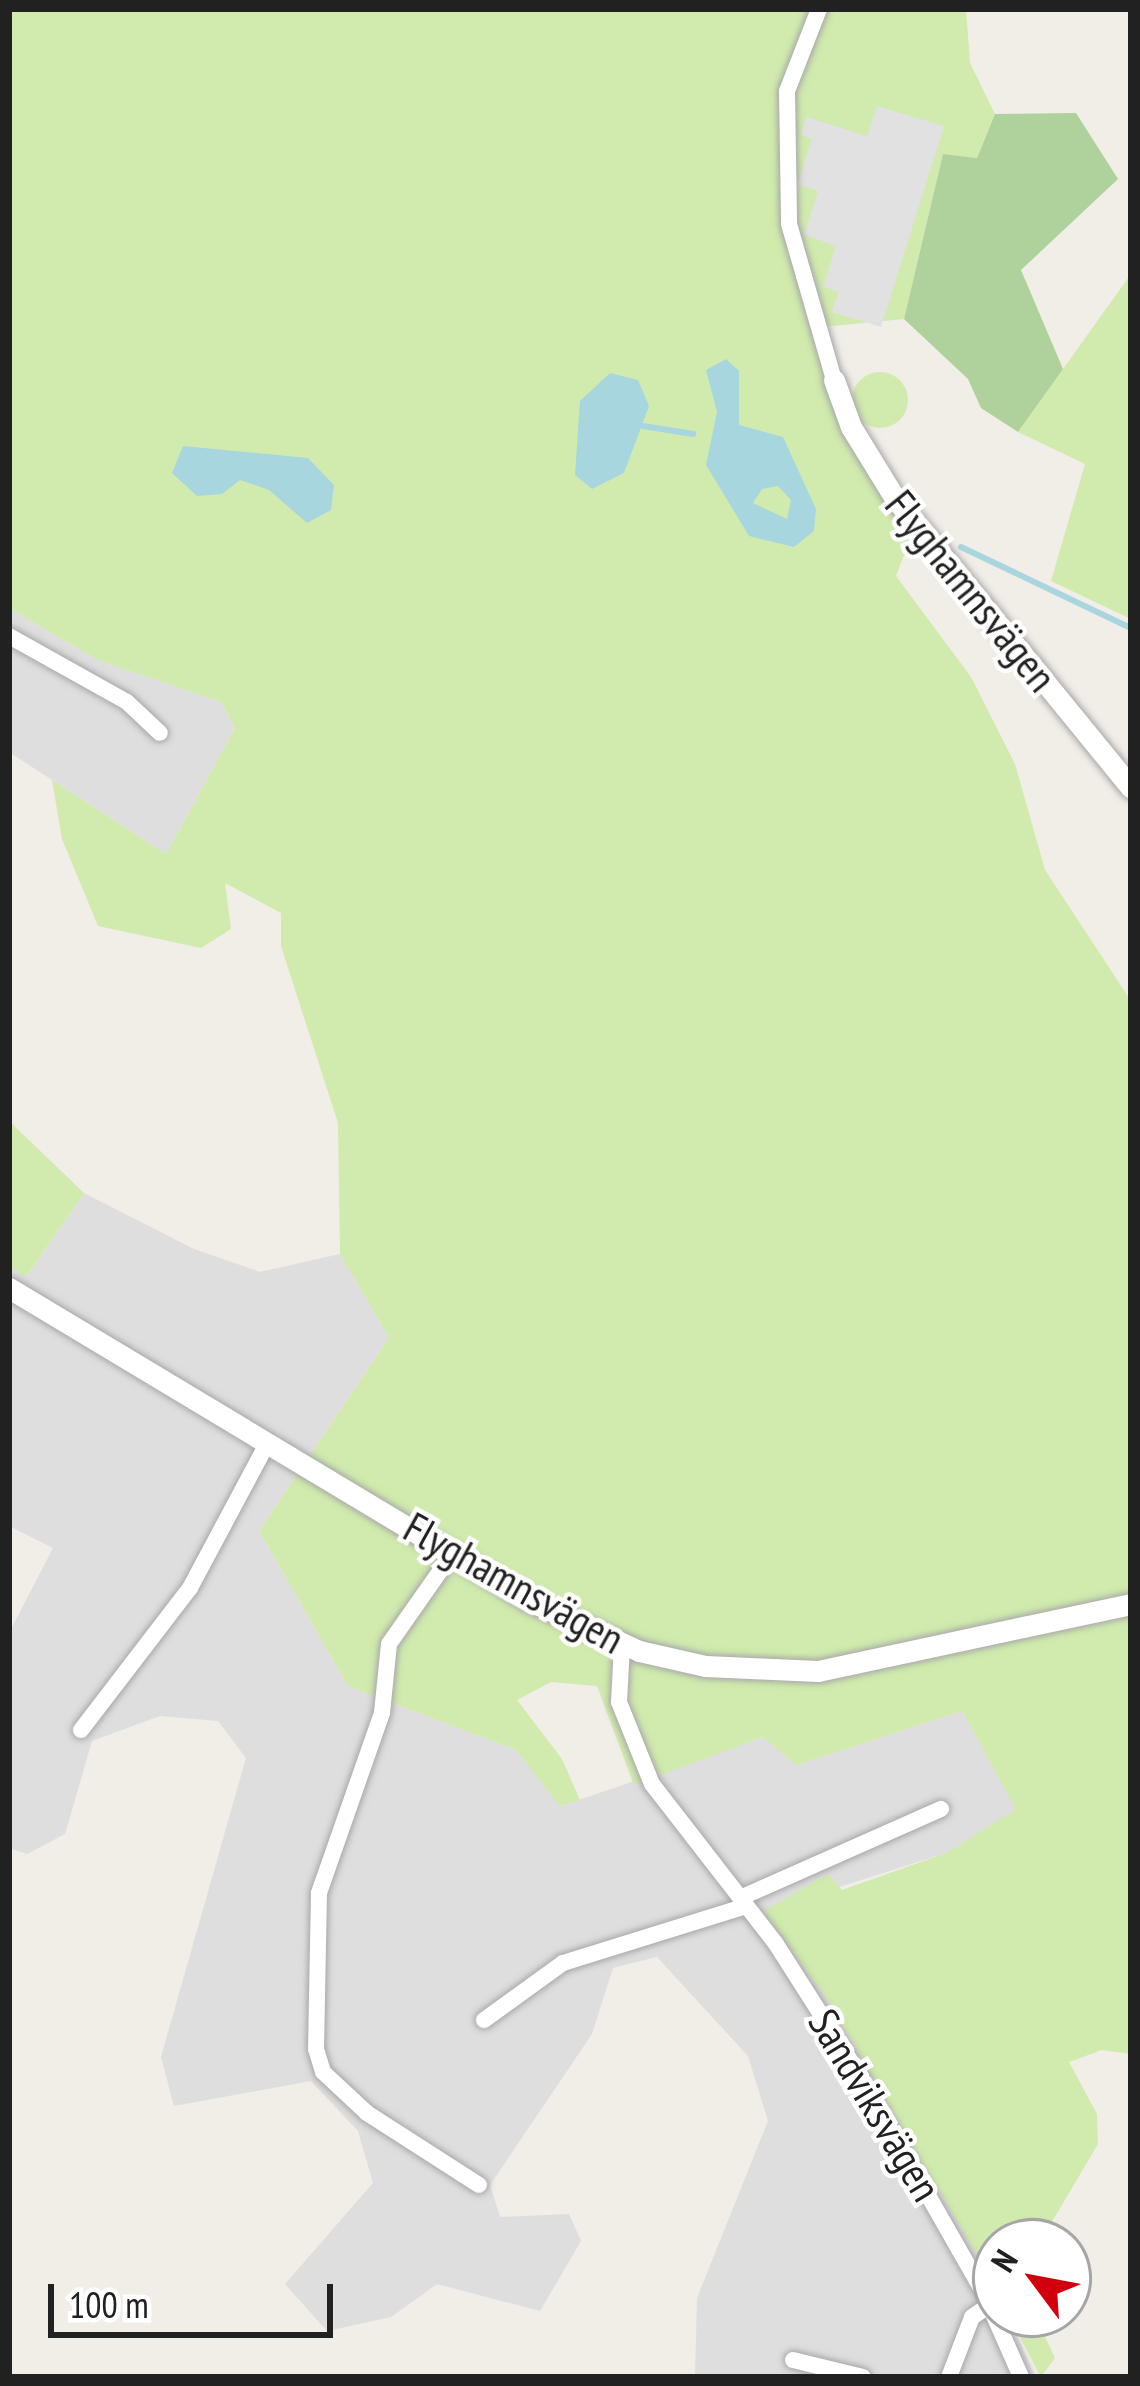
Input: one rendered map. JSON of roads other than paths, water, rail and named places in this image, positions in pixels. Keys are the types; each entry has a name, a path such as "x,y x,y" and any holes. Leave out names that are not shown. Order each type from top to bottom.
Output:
{"street":[{"path":"819,9 787,91 789,224 834,380"},
{"name":"Flyghamnsvägen","path":"834,380 883,481 1131,788"},
{"path":"9,636 127,702 160,733"},
{"name":"Flyghamnsvägen","path":"9,1288 452,1554 622,1645 705,1666 818,1671 1131,1604"},
{"path":"81,1730 190,1588 267,1444"},
{"path":"452,1554 389,1644 382,1713 319,1893 316,2048 323,2072 361,2108 478,2185"},
{"name":"Sandviksvägen","path":"622,1645 619,1702 635,1752 860,2076 972,2273"},
{"path":"484,2020 563,1963 743,1902 941,1809"},
{"path":"949,2377 972,2318"},
{"name":"Sandviksvägen","path":"1004,2338 1021,2377"},
{"path":"793,2360 863,2377"}],"water":[{"path":"726,359 739,371 739,425 783,437 816,509 814,531 794,547 749,536 706,465 717,412 706,370","holes":["778,486 791,500 787,519 753,503 762,489"]},
{"path":"610,373 638,380 649,406 624,473 592,489 575,475 580,401"},
{"path":"183,446 308,458 334,485 331,510 307,523 269,490 240,480 222,494 197,496 172,473"}],"waterway":[{"path":"643,426 693,434"},
{"path":"961,547 1131,628"}]}
